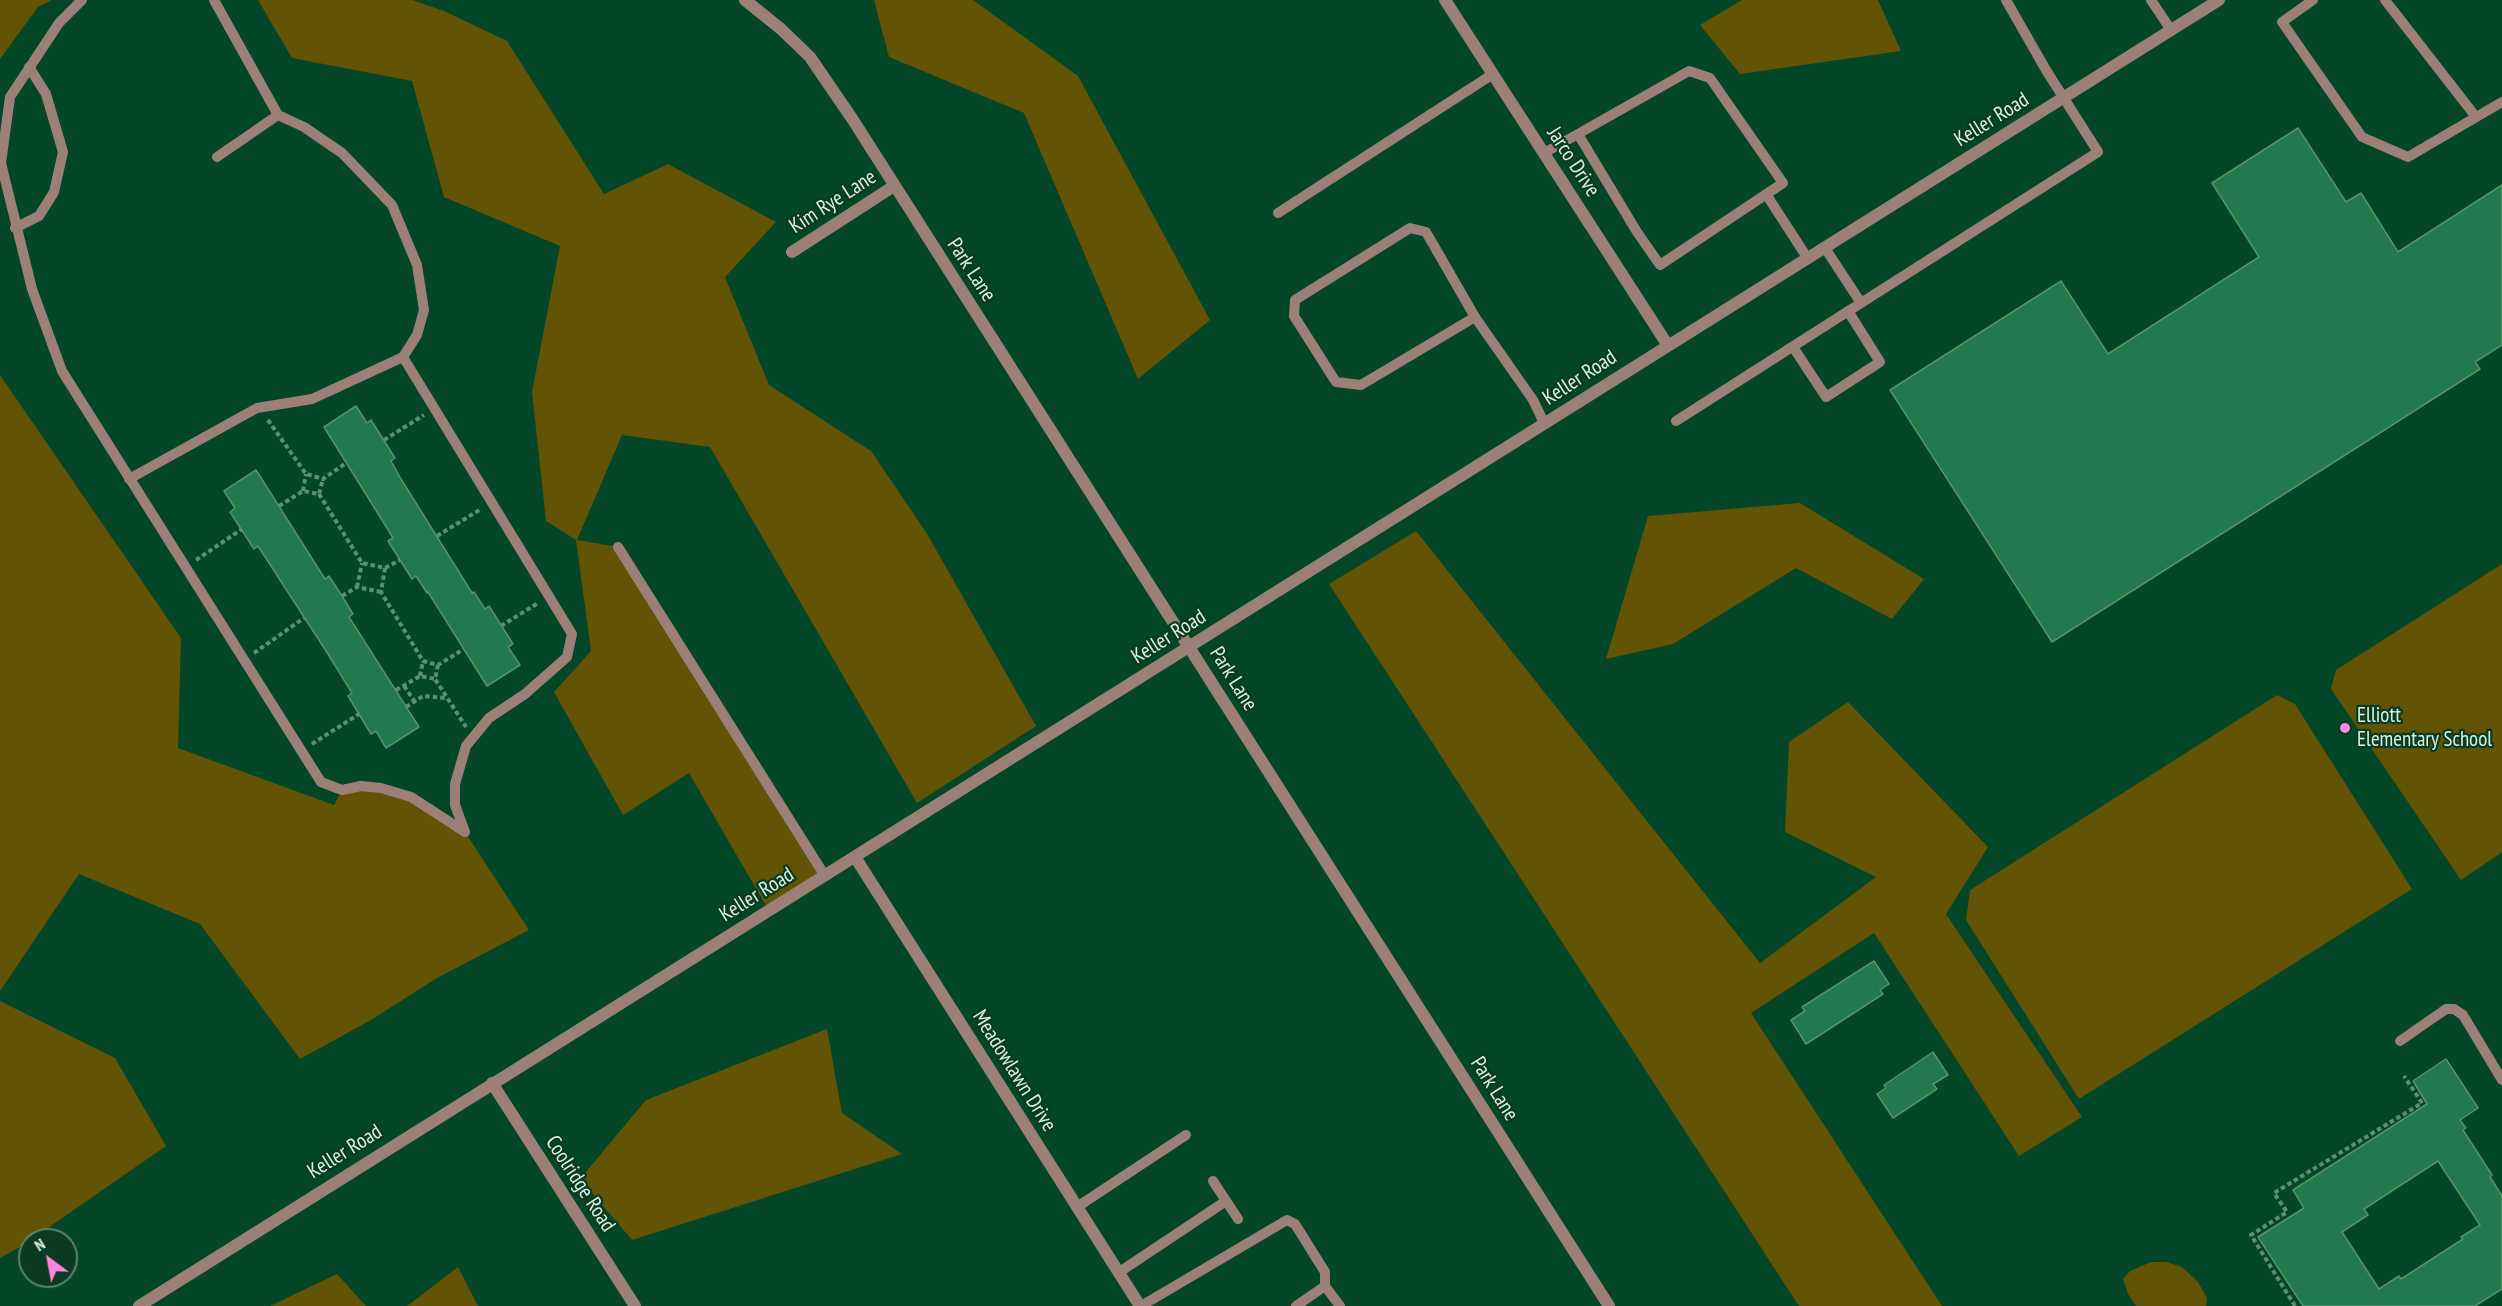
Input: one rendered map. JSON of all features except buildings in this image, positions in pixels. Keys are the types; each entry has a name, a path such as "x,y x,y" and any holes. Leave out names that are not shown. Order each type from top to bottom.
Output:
{"street":[{"name":"Park Lane","path":"745,0 781,29 810,57 1190,646 1609,1306"},
{"name":"Jarco Drive","path":"1445,0 1667,345"},
{"name":"Keller Road","path":"139,1306 2219,0"},
{"name":"Kim Rye Lane","path":"792,252 894,186"},
{"name":"Meadowlawn Drive","path":"855,857 1140,1306"},
{"name":"Coolridge Road","path":"492,1083 635,1306"}],"lane":[{"path":"82,0 59,24 10,97 1,163 15,228 32,289 62,371 321,782 342,790 361,786 381,788 411,797 465,832 455,805 455,784 466,746 489,718 525,693 567,657 572,634 403,357"},
{"path":"129,479 259,407 312,399 403,357 417,335 424,310 417,265 392,205 342,153 304,127 278,114 214,0"},
{"path":"1676,421 2098,152 2062,98 2006,0"},
{"path":"2151,0 2171,30"},
{"path":"2313,0 2282,22 2362,137 2408,157 2502,102"},
{"path":"2385,0 2476,117"},
{"path":"15,228 39,216 54,192 63,152 46,94 29,67"},
{"path":"1544,153 1689,71 1710,78 1782,183 1660,265 1637,232 1578,134"},
{"path":"1278,213 1493,74"},
{"path":"217,157 278,114"},
{"path":"1766,194 1808,259"},
{"path":"1475,317 1361,385 1336,382 1294,316 1294,300 1410,228 1426,232 1475,317 1533,400 1544,423"},
{"path":"1825,248 1861,303"},
{"path":"1792,347 1826,397 1880,362 1848,311"},
{"path":"618,547 825,876"},
{"path":"2400,1041 2446,1009 2454,1009 2463,1015 2502,1080"},
{"path":"1077,1207 1186,1134"},
{"path":"1213,1181 1238,1219"},
{"path":"1118,1273 1226,1201"},
{"path":"1140,1306 1287,1220 1295,1224 1325,1272 1325,1287 1340,1306"},
{"path":"1296,1306 1325,1287"}],"path":[{"path":"259,407 306,474 323,479"},
{"path":"384,440 435,409"},
{"path":"346,463 323,479 319,494 362,563 357,587"},
{"path":"303,491 306,474"},
{"path":"279,506 303,491 319,494"},
{"path":"437,536 492,503"},
{"path":"185,567 242,529"},
{"path":"362,563 385,568 400,560"},
{"path":"385,568 381,592 423,661 420,676"},
{"path":"342,596 357,587 381,592"},
{"path":"501,626 549,596"},
{"path":"244,660 304,618"},
{"path":"464,649 438,665 435,679 474,737"},
{"path":"423,661 438,665"},
{"path":"396,690 420,676 435,679"},
{"path":"404,686 415,702"},
{"path":"406,707 423,696 447,698"},
{"path":"301,750 359,714"},
{"path":"2295,1306 2251,1235 2287,1212 2274,1193 2422,1102 2404,1076"}],"shaded area":[{"path":"0,0 52,0 38,7 0,59"},
{"path":"258,0 412,0 444,11 507,41 604,194 668,164 776,222 725,277 769,385 871,451 926,532 1036,726 917,803 710,447 622,435 577,540 618,547 825,876 769,911 689,773 623,815 554,692 591,651 576,540 546,521 532,392 560,246 444,197 412,81 292,58"},
{"path":"874,0 973,0 1078,76 1210,320 1138,379 1024,113 889,57"},
{"path":"1742,0 1878,0 1901,51 1740,74 1700,25"},
{"path":"0,375 181,638 178,748 334,805 342,790 361,786 411,797 465,832 529,930 437,978 371,1020 300,1059 200,924 79,874 0,991"},
{"path":"1800,503 1924,579 1892,619 1796,568 1673,644 1606,659 1648,516"},
{"path":"1416,531 1760,963 1876,877 1785,832 1789,742 1848,702 1988,847 1946,914 2082,1117 2019,1156 1874,933 1751,1013 1942,1306 1799,1306 1329,584"},
{"path":"2502,564 2502,852 2461,880 2331,689 2336,670"},
{"path":"2277,695 2295,704 2412,889 2079,1099 1966,920 1970,890"},
{"path":"0,1001 115,1058 166,1146 48,1228 18,1228 18,1248 0,1258"},
{"path":"827,1029 842,1113 902,1154 632,1240 580,1179 646,1100"},
{"path":"2151,1262 2167,1262 2182,1267 2198,1282 2207,1298 2206,1306 2136,1306 2128,1294 2123,1279 2130,1271"},
{"path":"458,1267 478,1306 407,1306"},
{"path":"337,1274 366,1306 270,1306"}],"place":[{"name":"Elliott Elementary School","path":"2345,728"}]}
